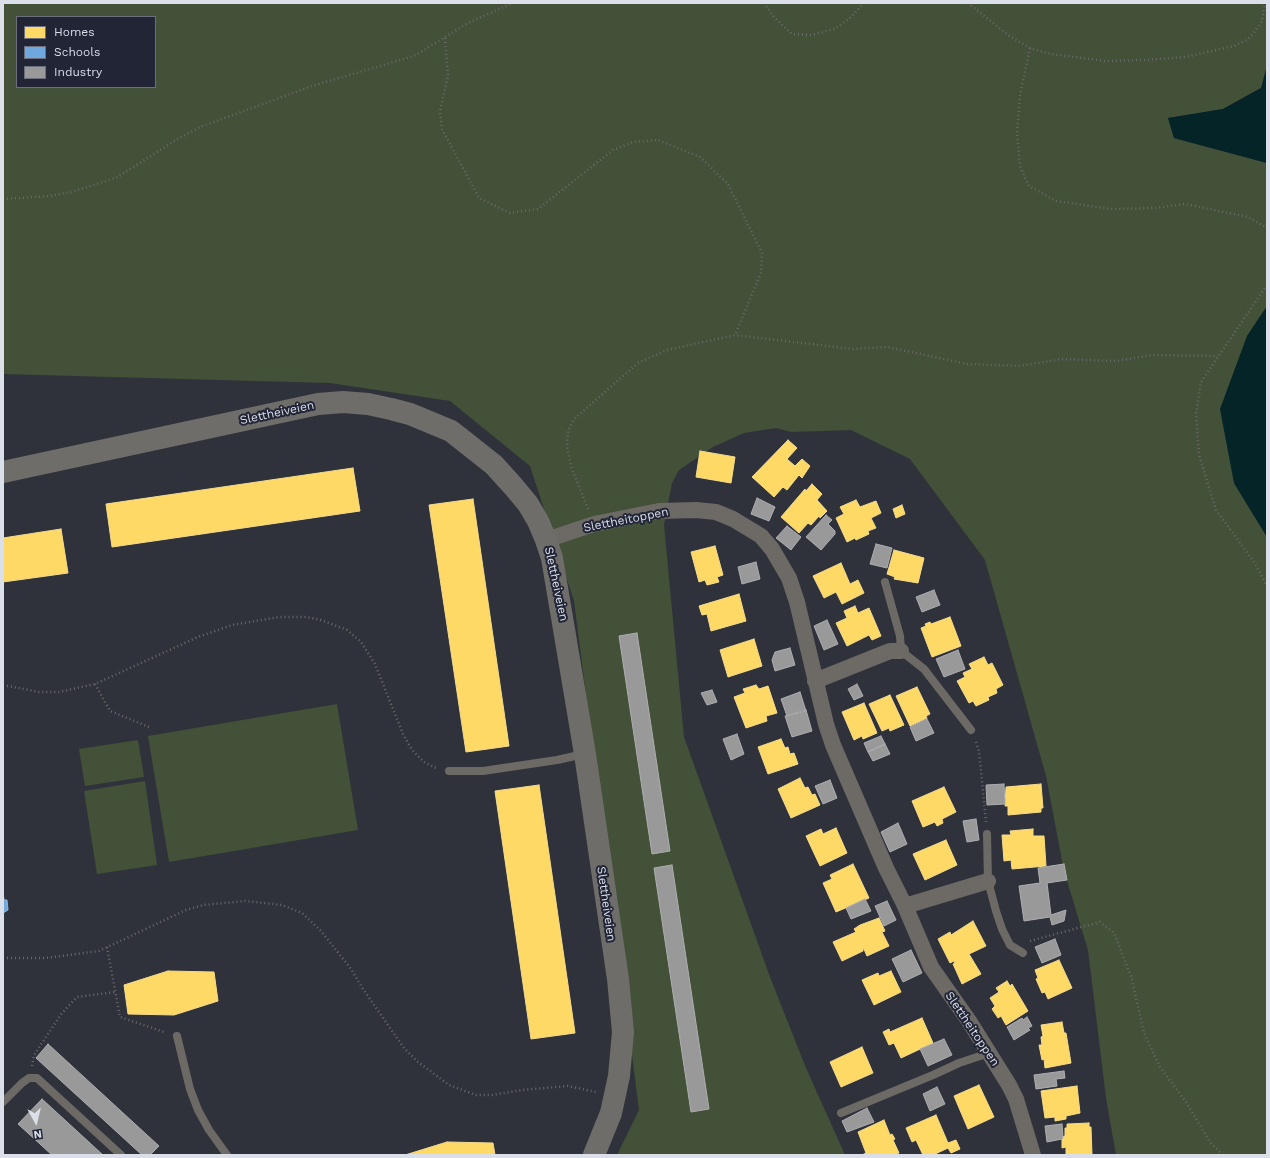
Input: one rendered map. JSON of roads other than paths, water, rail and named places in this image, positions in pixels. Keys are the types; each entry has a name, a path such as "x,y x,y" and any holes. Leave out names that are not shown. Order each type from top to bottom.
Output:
{"street":[{"name":"Slettheiveien","path":"3,472 318,404 343,402 368,404 391,409 451,431 494,465 528,504 546,540 564,621 618,979 623,1032 619,1076 615,1097 594,1155"},
{"name":"Slettheitoppen","path":"546,540 594,524 659,511 696,510 716,512 733,519 761,536 772,549 789,578 797,602 815,681 833,746 931,967 969,1021 1010,1085 1016,1099 1033,1155"},
{"path":"815,681 890,651 901,650"},
{"path":"905,906 988,881"}],"lane":[{"path":"885,582 900,636 901,650 924,669 971,730"},
{"path":"449,772 483,771 557,760 585,754"},
{"path":"987,834 988,881 1002,929 1010,945 1023,952"},
{"path":"177,1036 190,1089 198,1110 209,1130 227,1155"},
{"path":"841,1113 959,1063 989,1053"},
{"path":"3,1102 29,1078 37,1078 121,1155"}]}
